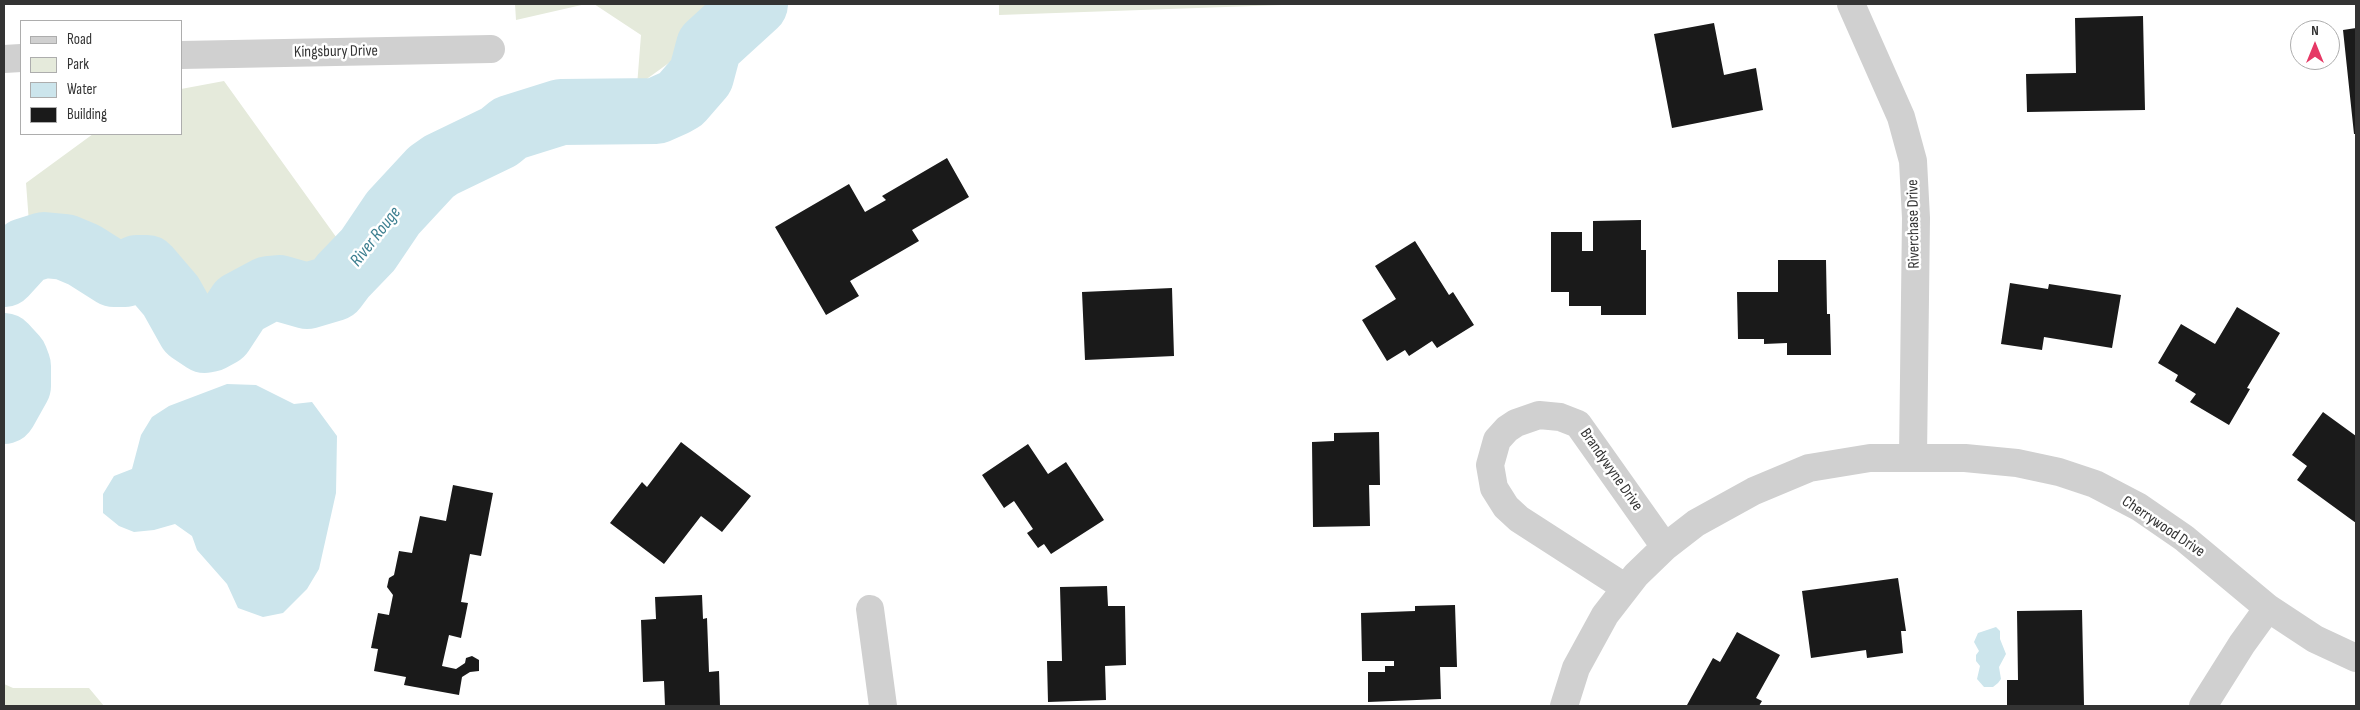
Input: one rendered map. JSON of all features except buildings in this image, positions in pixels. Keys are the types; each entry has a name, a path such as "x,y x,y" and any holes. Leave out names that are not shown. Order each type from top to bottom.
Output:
{"street":[{"name":"Riverchase Drive","path":"1851,4 1901,117 1913,161 1916,218 1913,457"},
{"name":"Kingsbury Drive","path":"182,55 491,50"},
{"path":"4,59 20,58"},
{"name":"Brandywyne Drive","path":"1626,588 1519,519 1506,507 1494,488 1490,465 1497,440 1507,429 1516,423 1539,415 1560,417 1578,424 1665,547"},
{"path":"1564,706 1580,660 1605,615 1626,588 1665,547 1696,523 1718,509 1809,468 1870,458 1913,457"},
{"name":"Cherrywood Drive","path":"1913,457 2017,463 2059,472 2095,484 2139,507 2184,538 2268,608 2316,639 2356,658"},
{"path":"2203,706 2242,644 2268,608"},
{"path":"870,609 883,706"}],"green space":[{"path":"515,4 586,4 516,20"},
{"path":"594,4 725,4 702,39 637,86 641,35"},
{"path":"999,4 1311,4 999,15"},
{"path":"224,81 344,248 325,262 288,267 237,282 204,301 189,296 169,261 130,259 100,249 30,236 26,183 92,135 182,135 182,89"},
{"path":"4,684 13,688 89,688 104,706 4,706"}],"water":[{"path":"227,384 256,385 294,404 312,402 337,436 336,493 319,569 307,589 283,613 263,617 238,608 227,584 197,550 192,536 175,524 154,530 134,532 119,526 103,513 103,494 114,476 132,469 141,435 152,417 169,406"},
{"path":"1996,627 2000,631 2000,639 2006,654 1999,667 2001,679 1993,687 1984,687 1977,679 1980,666 1976,661 1976,655 1979,651 1974,642 1978,633"}],"waterway":[{"name":"River Rouge","path":"4,274 25,251 44,245 65,247 84,255 114,274 125,274 137,268 147,268 171,296 190,330 205,340 210,339 221,333 240,304 268,289 279,288 307,296 334,288 368,250 393,213 431,172 441,165 499,137 510,128 561,112 656,111 681,99 701,76 709,46 755,4"},
{"name":"River Rouge","path":"4,346 15,358 18,366 18,386 4,411"}]}
